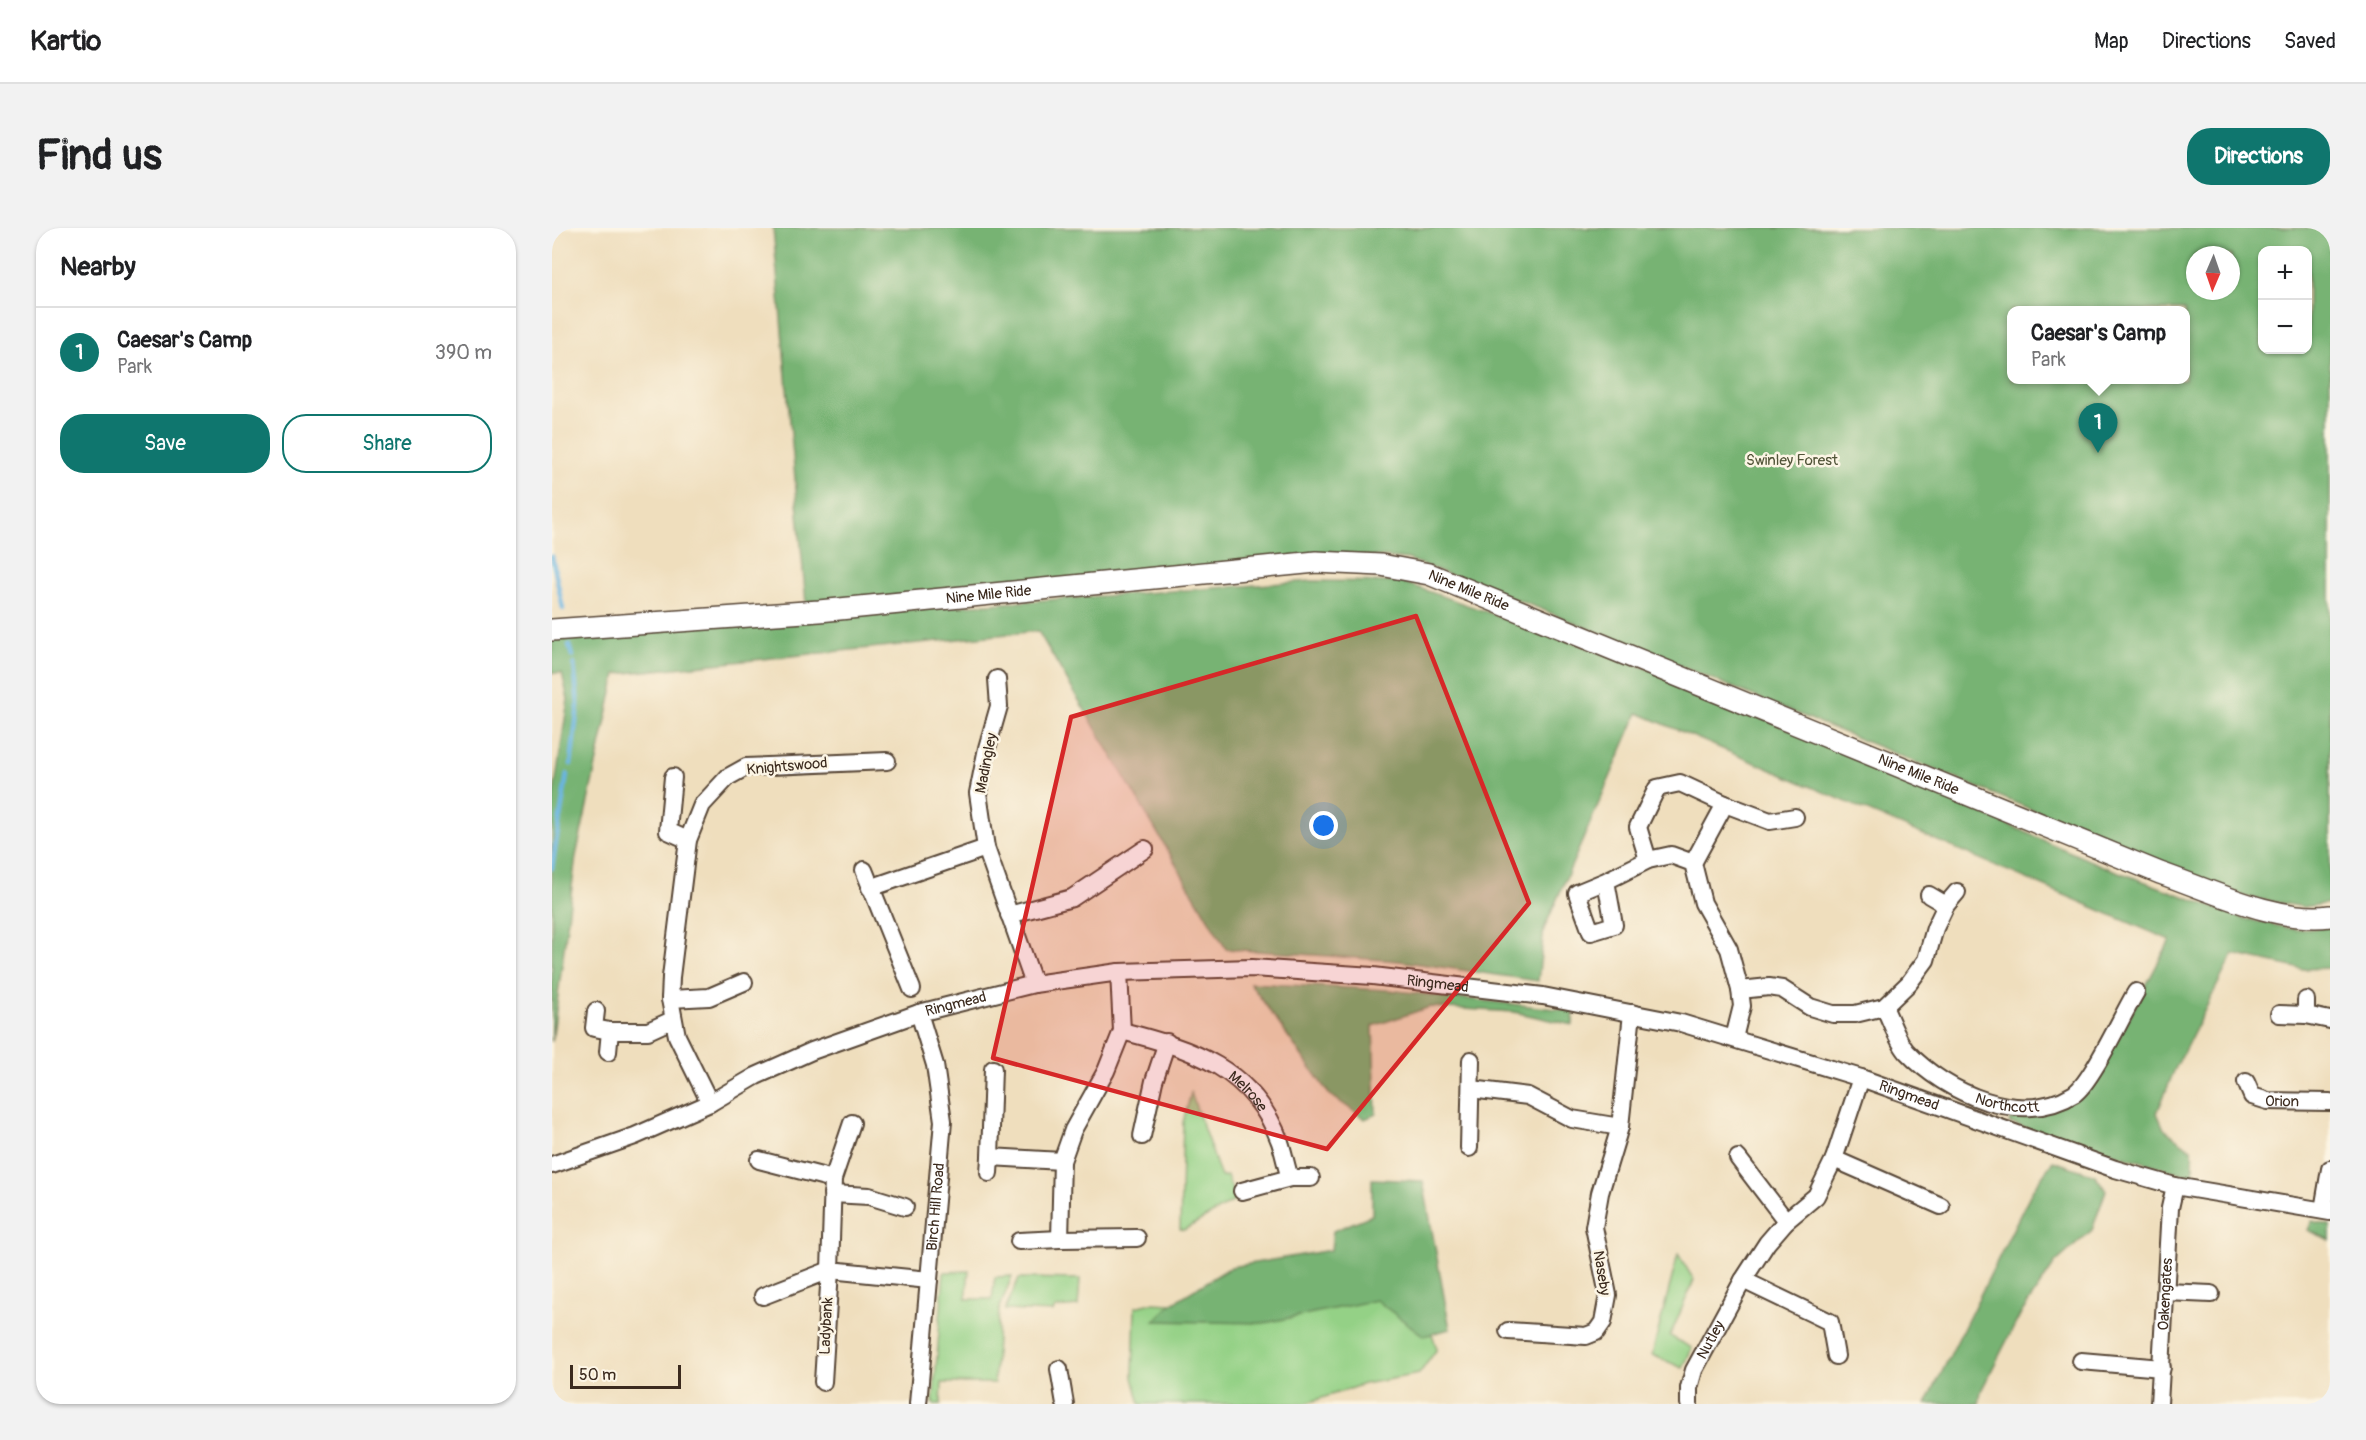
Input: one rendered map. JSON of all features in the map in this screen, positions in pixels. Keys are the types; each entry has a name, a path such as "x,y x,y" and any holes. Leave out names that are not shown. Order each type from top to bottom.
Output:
{"main road":[{"name":"Nine Mile Ride","path":"552,630 819,611 1316,562 1381,565 1429,574 2160,873 2262,908 2292,914 2330,916"}],"street":[{"name":"Madingley","path":"997,680 999,706 987,747 978,793 986,848 1034,984"},
{"name":"Knightswood","path":"710,1103 677,1036 672,1020 670,999 688,840 702,806 728,777 746,767 887,761"},
{"path":"674,777 668,831 688,840"},
{"path":"1648,860 1638,827 1657,788 1680,783 1725,804 1770,821 1795,817"},
{"path":"1725,804 1693,863 1703,903 1729,949 1740,990 1742,1006 1734,1038"},
{"path":"870,888 986,848"},
{"path":"1009,915 1072,898 1145,849"},
{"path":"1606,880 1648,860 1671,855 1693,863"},
{"path":"864,870 912,989"},
{"path":"1740,990 1782,988 1810,1007 1833,1014 1856,1014 1884,1007 1909,983 1926,960 1935,928 1946,905 1956,892"},
{"path":"1929,895 1946,905"},
{"name":"Ringmead","path":"552,1165 635,1136 710,1103 756,1076 812,1051 919,1014 1034,984 1119,972 1243,968 1317,971 1543,996 1632,1013 1734,1038 1861,1078 2115,1169 2175,1185 2326,1211"},
{"path":"1060,1239 1062,1161 1073,1130 1106,1071 1122,1031 1119,972"},
{"path":"670,999 709,997 744,982"},
{"name":"Northcott","path":"1884,1007 1906,1050 1924,1066 1951,1084 1980,1099 2014,1109 2047,1105 2075,1093 2094,1068 2118,1008 2136,992"},
{"path":"2279,1014 2306,1008 2330,1020"},
{"path":"596,1011 594,1028 610,1030 648,1031 672,1020"},
{"name":"Naseby","path":"1508,1332 1586,1336 1596,1332 1603,1322 1608,1295 1594,1227 1600,1193 1615,1151 1620,1127 1632,1013"},
{"name":"Birch Hill Road","path":"918,1404 943,1121 935,1065 919,1014"},
{"path":"608,1052 610,1030"},
{"name":"Melrose","path":"1122,1031 1167,1042 1202,1056 1234,1076 1252,1093 1267,1116 1280,1142 1290,1178"},
{"path":"1142,1136 1154,1081 1167,1042"},
{"path":"1468,1148 1471,1060"},
{"path":"993,1070 989,1165 1062,1161"},
{"name":"Nutley","path":"1689,1404 1689,1388 1694,1370 1743,1280 1767,1243 1786,1221 1816,1196 1834,1159 1861,1078"},
{"name":"Orion","path":"2246,1082 2252,1096 2268,1101 2330,1102"},
{"path":"1471,1089 1528,1096 1572,1119 1620,1127"},
{"name":"Ladybank","path":"823,1382 830,1270 832,1186 852,1123"},
{"path":"1738,1158 1786,1221"},
{"path":"1834,1159 1941,1206"},
{"path":"759,1160 832,1186 905,1207"},
{"path":"2326,1211 2330,1169"},
{"path":"1242,1191 1290,1178 1311,1178"},
{"name":"Oakengates","path":"2159,1404 2170,1209 2175,1185"},
{"path":"1019,1241 1137,1238"},
{"name":"Ladybank","path":"763,1296 830,1270 929,1280"},
{"path":"1743,1280 1830,1322 1836,1356"},
{"path":"2166,1292 2211,1294"},
{"path":"2081,1361 2162,1368"},
{"path":"1059,1369 1065,1404"}],"highlighted area":[{"path":"1416,616 1529,903 1327,1149 993,1058 1071,717"}],"green space":[{"name":"Swinley Forest","path":"773,228 2330,228 2330,903 2304,907 2246,897 1541,609 1408,559 1344,554 806,604"},
{"path":"1312,581 1402,582 1663,674 2100,865 2242,918 2297,930 2330,927 2330,968 2302,969 2233,954 2174,1071 2157,1113 2164,1129 2192,1150 2194,1177 2009,1123 2012,1115 2036,1115 2096,1080 2170,940 1638,713 1544,929 1538,981 1399,961 1226,949 1038,631 616,674 576,856 552,1042 552,806 568,699 562,673 552,673 552,635"},
{"path":"1250,983 1388,990 1574,1011 1573,1025 1514,1012 1430,1007 1373,1026 1376,1114 1365,1119 1329,1094"},
{"path":"1191,1093 1221,1177 1227,1176 1236,1200 1184,1230 1180,1229 1183,1122"},
{"path":"2053,1161 2095,1175 2106,1190 2092,1230 2055,1263 2020,1315 1981,1391 1979,1404 1926,1404 2033,1189"},
{"path":"1372,1179 1423,1181 1450,1329 1424,1336 1376,1300 1265,1323 1154,1321 1171,1304 1231,1267 1331,1250 1333,1231 1372,1215"},
{"path":"2312,1221 2330,1225 2330,1240 2308,1230"},
{"path":"1678,1254 1694,1280 1670,1336 1692,1348 1683,1368 1652,1355"},
{"path":"1411,1269 1437,1349 1419,1374 1364,1384 1304,1404 1140,1404 1133,1377 1135,1307 1152,1303 1171,1304"},
{"path":"969,1271 966,1299 992,1299 995,1277 1012,1276 999,1310 994,1383 942,1383 941,1404 933,1404 944,1272"},
{"path":"1019,1278 1080,1279 1078,1306 1055,1308 1053,1312 1005,1310"}],"waterway":[{"path":"552,556 563,609"},
{"path":"569,645 572,656"},
{"path":"571,764 578,705 574,664"},
{"path":"552,868 567,774"}],"place":[{"name":"Caesar's Camp","path":"2098,453"}]}
